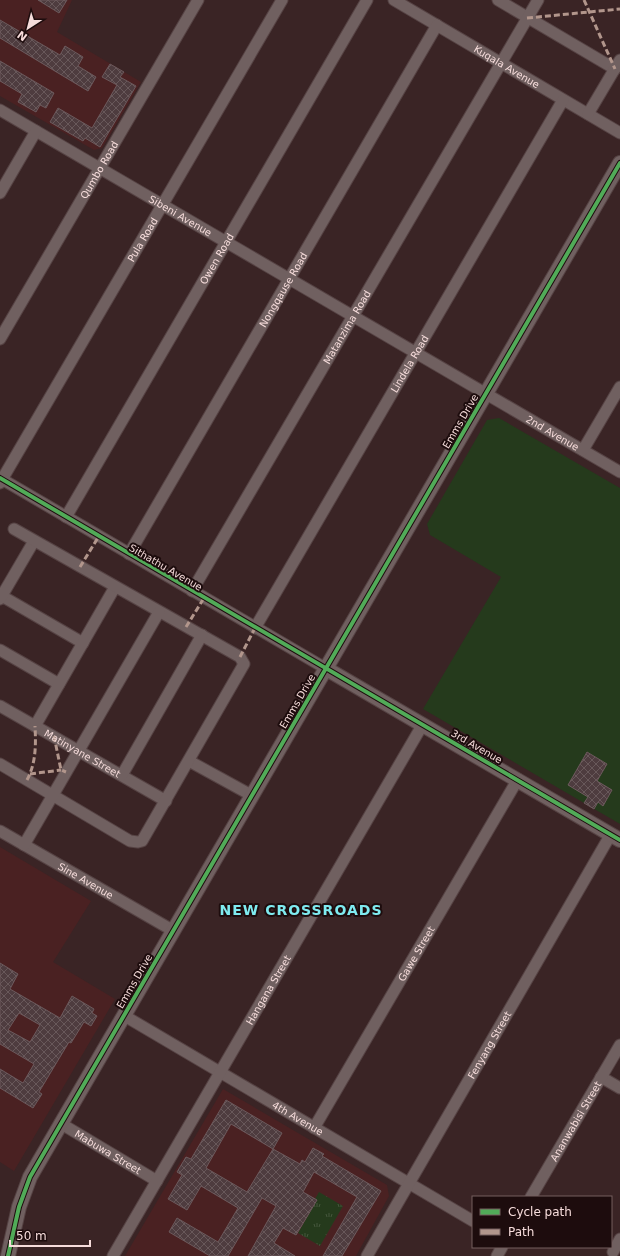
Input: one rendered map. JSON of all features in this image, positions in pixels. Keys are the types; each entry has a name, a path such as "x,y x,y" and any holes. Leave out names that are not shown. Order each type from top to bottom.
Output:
{"street":[{"name":"Qumbo Road","path":"0,339 198,0"},
{"name":"Pula Road","path":"1,480 282,0"},
{"name":"Owen Road","path":"66,517 367,0"},
{"name":"Kuqala Avenue","path":"394,0 620,133"},
{"path":"498,0 527,18 617,64 588,114"},
{"name":"Matanzima Road","path":"192,591 538,0"},
{"name":"Nongqause Road","path":"129,554 437,25"},
{"name":"Lindela Road","path":"256,628 564,100"},
{"name":"Sibeni Avenue","path":"0,110 486,393"},
{"path":"0,193 36,131"},
{"name":"Emms Drive","path":"8,1256 23,1194 30,1177 60,1123 620,163"},
{"path":"583,450 620,387"},
{"name":"2nd Avenue","path":"486,393 620,472"},
{"name":"Sithathu Avenue","path":"1,480 325,668"},
{"path":"0,764 134,842 142,841 244,666 240,656 159,612 14,529"},
{"path":"34,541 1,597 83,643"},
{"path":"35,726 115,587"},
{"path":"24,845 159,612"},
{"path":"122,775 202,635"},
{"path":"0,650 59,684"},
{"name":"3rd Avenue","path":"325,668 424,724 616,837"},
{"name":"Matinyane Street","path":"0,706 166,801"},
{"name":"Hangana Street","path":"113,1256 424,724"},
{"path":"189,760 251,795"},
{"name":"Gawe Street","path":"314,1128 518,780"},
{"name":"Sine Avenue","path":"0,831 172,930"},
{"name":"Fenyang Street","path":"367,1256 408,1183 616,837"},
{"name":"4th Avenue","path":"123,1015 472,1221"},
{"name":"Ananwabisi Street","path":"532,1196 620,1045"},
{"path":"601,1077 620,1088"},
{"name":"Mabuwa Street","path":"60,1123 157,1181"},
{"path":"613,1252 620,1239"}],"shaded area":[{"path":"0,0 72,0 57,32 141,82 102,148 94,150 0,96"},
{"path":"0,847 91,901 53,962 115,999 14,1171 0,1162"},
{"path":"223,1089 387,1185 389,1196 356,1256 125,1256"}],"green space":[{"path":"499,418 620,488 620,824 423,709 501,577 430,535 427,524 487,420"},
{"path":"319,1192 343,1206 320,1246 298,1233 317,1200 315,1199"}],"building":[{"path":"38,0 67,0 59,13"},
{"path":"0,20 60,55 65,46 83,57 78,66 96,77 88,91 0,38"},
{"path":"0,61 54,93 46,108 40,105 36,112 18,102 22,94 0,81"},
{"path":"110,64 124,72 120,77 136,86 100,147 85,138 83,141 50,122 58,108 92,128 117,85 102,77"},
{"path":"587,752 607,764 597,781 612,790 603,806 598,802 594,809 584,803 588,797 568,785"},
{"path":"0,963 18,974 10,989 60,1018 72,996 94,1009 92,1013 97,1016 91,1026 84,1022 71,1043 69,1042 39,1092 42,1094 33,1108 0,1088 0,1069 23,1083 34,1064 0,1044","holes":["19,1013 40,1025 30,1042 8,1030"]},
{"path":"226,1100 282,1133 273,1149 300,1164 302,1160 305,1162 313,1148 324,1154 322,1156 381,1191 342,1256 323,1256 357,1197 314,1172 303,1192 317,1200 296,1235 283,1228 274,1243 295,1256 248,1256 276,1206 262,1198 228,1256 210,1256 169,1232 177,1218 218,1242 238,1208 201,1186 187,1210 168,1199 182,1175 177,1172 186,1157 191,1159","holes":["231,1124 273,1149 247,1192 206,1168"]}],"marked path":[{"path":"584,0 615,69"},
{"path":"527,18 620,9"},
{"path":"80,567 99,536"},
{"path":"186,627 204,598"},
{"path":"240,657 255,628"},
{"path":"27,780 35,754 35,726"},
{"path":"54,736 61,770 66,772"},
{"path":"30,774 61,770"}],"cycle path":[{"path":"8,1256 19,1207 30,1177 620,163"},
{"path":"0,478 620,840"}],"district":[{"name":"NEW CROSSROADS","path":"301,910"}]}
